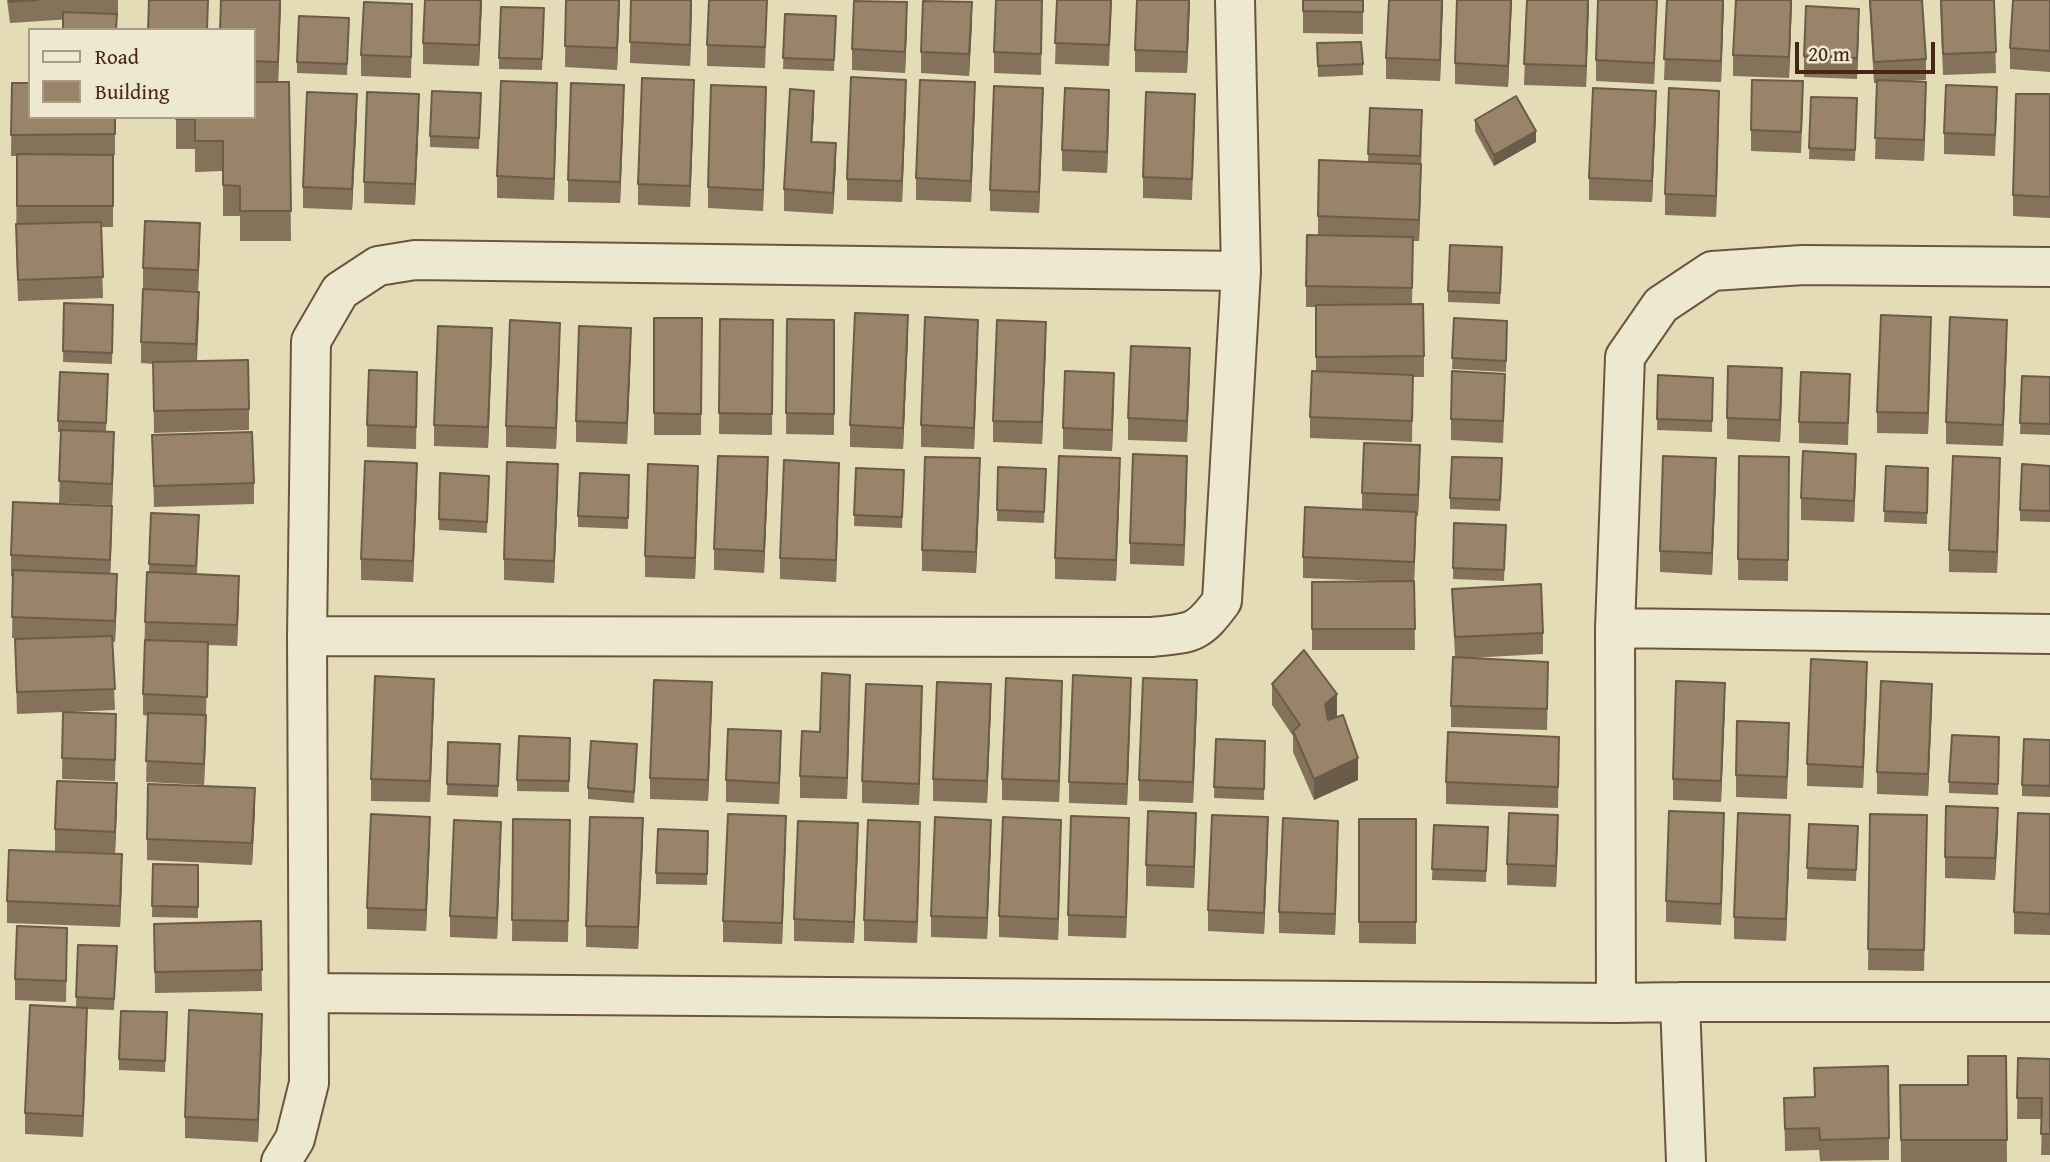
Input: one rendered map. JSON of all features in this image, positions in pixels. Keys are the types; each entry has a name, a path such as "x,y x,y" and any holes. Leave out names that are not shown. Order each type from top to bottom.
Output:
{"street":[{"path":"307,636 1152,637 1184,634 1206,624 1222,601 1241,271 1235,0"},
{"path":"281,1162 295,1139 309,1083 307,636 311,341 340,291 378,266 415,260 1241,271"},
{"path":"1616,1003 1615,628 1625,357 1661,305 1712,271 1803,265 2050,267"},
{"path":"1615,628 2050,634"},
{"path":"309,993 1616,1003 2050,1002"},
{"path":"1680,1002 1686,1162"}],"building":[{"path":"149,0 208,0 207,28 148,28"},
{"path":"221,0 280,0 278,62 256,61 256,28 220,28"},
{"path":"425,0 481,0 479,45 423,43"},
{"path":"566,0 619,0 617,48 565,46"},
{"path":"631,0 691,0 690,45 630,42"},
{"path":"709,0 767,0 765,47 707,45"},
{"path":"996,0 1042,0 1041,54 994,52"},
{"path":"1057,0 1111,0 1109,45 1055,43"},
{"path":"1137,0 1189,0 1187,52 1135,50"},
{"path":"1303,0 1363,0 1363,12 1303,11"},
{"path":"1389,0 1442,0 1440,60 1386,58"},
{"path":"1457,0 1511,0 1508,66 1455,63"},
{"path":"1527,0 1588,0 1586,66 1524,64"},
{"path":"1598,0 1657,0 1654,63 1596,60"},
{"path":"1667,0 1723,0 1721,61 1664,59"},
{"path":"1736,0 1791,0 1789,57 1733,55"},
{"path":"1870,0 1922,0 1926,59 1874,62"},
{"path":"1941,0 1994,0 1996,52 1943,54"},
{"path":"2013,0 2050,0 2050,51 2010,48"},
{"path":"854,1 907,2 905,52 852,49"},
{"path":"923,1 972,2 969,54 921,52"},
{"path":"364,2 412,4 411,57 361,55"},
{"path":"1806,6 1859,9 1857,58 1804,56"},
{"path":"501,7 544,8 542,59 499,58"},
{"path":"63,12 117,14 116,28 63,28"},
{"path":"785,14 836,16 834,60 783,58"},
{"path":"299,16 349,18 347,64 297,62"},
{"path":"1361,42 1363,64 1318,66 1317,43"},
{"path":"851,77 906,80 902,181 847,179"},
{"path":"642,78 694,80 690,186 638,184"},
{"path":"920,80 975,82 971,181 916,178"},
{"path":"1752,80 1803,81 1801,132 1751,130"},
{"path":"1877,80 1926,82 1924,140 1875,138"},
{"path":"501,81 557,83 554,179 497,176"},
{"path":"256,82 289,82 291,211 240,211 240,186 223,185 223,141 195,141 195,119 256,119"},
{"path":"12,83 28,83 28,119 115,119 115,134 11,135"},
{"path":"571,83 624,85 620,182 568,180"},
{"path":"711,85 766,87 763,190 708,187"},
{"path":"1946,85 1997,87 1995,135 1944,133"},
{"path":"994,86 1043,88 1039,192 990,190"},
{"path":"1065,88 1109,90 1107,152 1062,150"},
{"path":"1593,88 1656,91 1652,181 1589,178"},
{"path":"1669,88 1719,91 1716,196 1665,194"},
{"path":"790,89 814,91 811,142 836,143 833,193 784,189"},
{"path":"432,91 481,93 479,138 430,136"},
{"path":"307,92 357,94 352,189 303,187"},
{"path":"367,92 419,94 415,184 364,182"},
{"path":"1146,92 1195,94 1192,179 1143,177"},
{"path":"2016,94 2050,94 2050,197 2013,195"},
{"path":"1516,96 1536,131 1494,155 1475,120"},
{"path":"1811,97 1857,98 1855,150 1809,148"},
{"path":"1370,108 1422,110 1420,156 1368,154"},
{"path":"17,154 113,155 113,206 17,206"},
{"path":"1319,160 1421,164 1419,220 1318,216"},
{"path":"145,221 200,223 198,270 143,268"},
{"path":"101,222 103,277 18,280 16,224"},
{"path":"1307,235 1413,237 1412,288 1306,286"},
{"path":"1450,245 1502,247 1500,293 1448,291"},
{"path":"143,289 199,292 196,344 141,342"},
{"path":"64,303 113,305 112,353 63,351"},
{"path":"1423,304 1424,356 1316,357 1316,305"},
{"path":"855,313 908,315 903,428 850,425"},
{"path":"1881,315 1931,317 1928,413 1877,412"},
{"path":"925,317 978,320 974,428 921,425"},
{"path":"1950,317 2007,320 2003,425 1946,422"},
{"path":"654,318 702,318 701,414 654,413"},
{"path":"1454,318 1507,321 1506,361 1452,358"},
{"path":"720,319 773,320 772,414 719,413"},
{"path":"787,319 834,320 834,414 786,413"},
{"path":"510,320 560,323 556,428 506,426"},
{"path":"997,320 1046,322 1042,422 993,421"},
{"path":"438,326 492,328 488,427 434,425"},
{"path":"579,326 631,328 627,423 576,421"},
{"path":"1131,346 1190,348 1187,421 1128,418"},
{"path":"248,360 249,409 154,411 153,362"},
{"path":"1728,366 1782,368 1780,420 1727,418"},
{"path":"369,370 417,372 416,427 367,425"},
{"path":"1065,371 1114,373 1112,430 1063,428"},
{"path":"1312,371 1413,375 1412,421 1310,417"},
{"path":"1452,371 1505,374 1503,421 1451,419"},
{"path":"60,372 108,374 106,423 58,421"},
{"path":"1801,372 1850,374 1848,423 1799,422"},
{"path":"1658,375 1713,378 1712,421 1657,419"},
{"path":"2022,376 2050,377 2050,424 2020,423"},
{"path":"61,430 114,432 112,484 59,481"},
{"path":"252,432 254,483 154,486 152,435"},
{"path":"1364,443 1420,445 1418,495 1362,493"},
{"path":"1803,451 1856,454 1854,501 1801,498"},
{"path":"1133,454 1187,456 1184,545 1130,543"},
{"path":"718,456 768,457 764,551 714,549"},
{"path":"1059,456 1120,458 1116,560 1055,558"},
{"path":"1663,456 1716,458 1712,553 1660,551"},
{"path":"1739,456 1789,457 1788,560 1738,559"},
{"path":"1953,456 2000,458 1997,552 1949,550"},
{"path":"925,457 980,458 976,552 922,550"},
{"path":"1452,457 1502,458 1500,500 1450,498"},
{"path":"784,460 839,463 836,560 780,558"},
{"path":"365,461 417,463 413,561 361,559"},
{"path":"507,462 558,464 554,561 504,559"},
{"path":"648,464 698,466 695,558 645,556"},
{"path":"2022,464 2050,466 2050,511 2020,510"},
{"path":"1886,466 1928,468 1927,513 1884,511"},
{"path":"998,467 1046,469 1044,512 997,510"},
{"path":"856,468 904,470 902,517 854,515"},
{"path":"440,473 489,476 487,522 439,519"},
{"path":"580,473 629,475 628,518 578,516"},
{"path":"13,502 112,506 110,560 11,555"},
{"path":"1305,507 1416,512 1414,562 1303,557"},
{"path":"151,513 199,515 196,566 149,564"},
{"path":"1454,523 1506,525 1504,570 1453,568"},
{"path":"13,570 117,574 115,621 12,617"},
{"path":"147,572 239,576 237,625 145,622"},
{"path":"1414,581 1415,629 1312,629 1312,582"},
{"path":"1541,584 1543,633 1455,637 1452,589"},
{"path":"112,636 115,689 17,692 15,639"},
{"path":"145,640 208,642 207,697 143,694"},
{"path":"1304,650 1337,694 1325,704 1328,720 1343,715 1358,758 1314,779 1293,731 1300,725 1272,684"},
{"path":"1453,657 1548,662 1547,709 1451,706"},
{"path":"1811,659 1867,662 1863,767 1807,764"},
{"path":"822,673 850,675 847,778 800,776 802,731 820,732"},
{"path":"1073,675 1131,678 1127,784 1069,782"},
{"path":"375,676 434,679 430,781 371,779"},
{"path":"1006,678 1062,681 1059,781 1002,779"},
{"path":"1143,678 1197,680 1193,782 1139,780"},
{"path":"654,680 712,682 708,780 650,778"},
{"path":"1676,681 1725,683 1721,781 1673,779"},
{"path":"1881,681 1932,684 1928,774 1877,772"},
{"path":"937,682 991,684 987,781 933,779"},
{"path":"866,684 922,686 919,784 862,781"},
{"path":"63,712 116,714 115,760 62,758"},
{"path":"148,713 206,715 204,764 146,761"},
{"path":"1737,721 1789,723 1787,777 1736,775"},
{"path":"728,729 781,731 779,783 726,780"},
{"path":"1448,732 1559,737 1558,787 1446,782"},
{"path":"1952,735 1999,737 1998,784 1949,782"},
{"path":"519,736 570,738 569,781 517,780"},
{"path":"1216,739 1265,741 1264,789 1214,787"},
{"path":"2024,739 2050,740 2050,786 2022,785"},
{"path":"591,741 637,744 634,792 588,788"},
{"path":"448,742 500,744 498,786 447,784"},
{"path":"57,781 117,783 115,832 55,829"},
{"path":"148,784 255,788 252,843 147,839"},
{"path":"1946,806 1998,808 1995,858 1945,857"},
{"path":"1148,811 1196,813 1194,867 1146,865"},
{"path":"1669,811 1724,813 1721,904 1666,901"},
{"path":"1509,813 1558,815 1556,866 1507,864"},
{"path":"1738,813 1790,815 1786,919 1734,917"},
{"path":"2018,813 2050,814 2050,914 2014,912"},
{"path":"371,814 430,817 426,910 367,908"},
{"path":"728,814 786,816 782,923 723,921"},
{"path":"1870,814 1927,815 1924,950 1868,949"},
{"path":"1212,815 1268,817 1264,913 1208,910"},
{"path":"1071,816 1129,818 1126,917 1068,915"},
{"path":"590,817 643,818 638,927 586,926"},
{"path":"935,817 991,820 987,918 931,916"},
{"path":"1003,817 1061,820 1058,919 999,916"},
{"path":"1283,818 1338,821 1335,914 1279,912"},
{"path":"513,819 570,820 568,921 512,920"},
{"path":"1359,819 1416,819 1416,922 1359,922"},
{"path":"454,820 501,822 497,918 450,916"},
{"path":"868,820 920,822 917,922 864,920"},
{"path":"798,821 858,823 854,922 794,919"},
{"path":"1809,824 1858,826 1856,870 1807,868"},
{"path":"1434,825 1488,827 1486,871 1432,869"},
{"path":"658,829 708,831 707,874 656,873"},
{"path":"9,850 122,854 120,906 7,901"},
{"path":"153,864 198,865 198,907 152,906"},
{"path":"261,921 262,970 155,972 154,924"},
{"path":"17,926 67,928 66,981 15,979"},
{"path":"78,945 117,946 114,999 76,997"},
{"path":"30,1005 87,1008 83,1116 25,1113"},
{"path":"189,1010 262,1014 258,1120 185,1117"},
{"path":"121,1011 167,1012 165,1061 119,1059"},
{"path":"1968,1056 2006,1056 2007,1140 1901,1140 1900,1085 1968,1085"},
{"path":"2018,1058 2050,1059 2050,1134 2041,1134 2042,1098 2017,1098"},
{"path":"1888,1066 1889,1138 1820,1140 1819,1128 1785,1129 1784,1098 1815,1097 1814,1068"}]}
